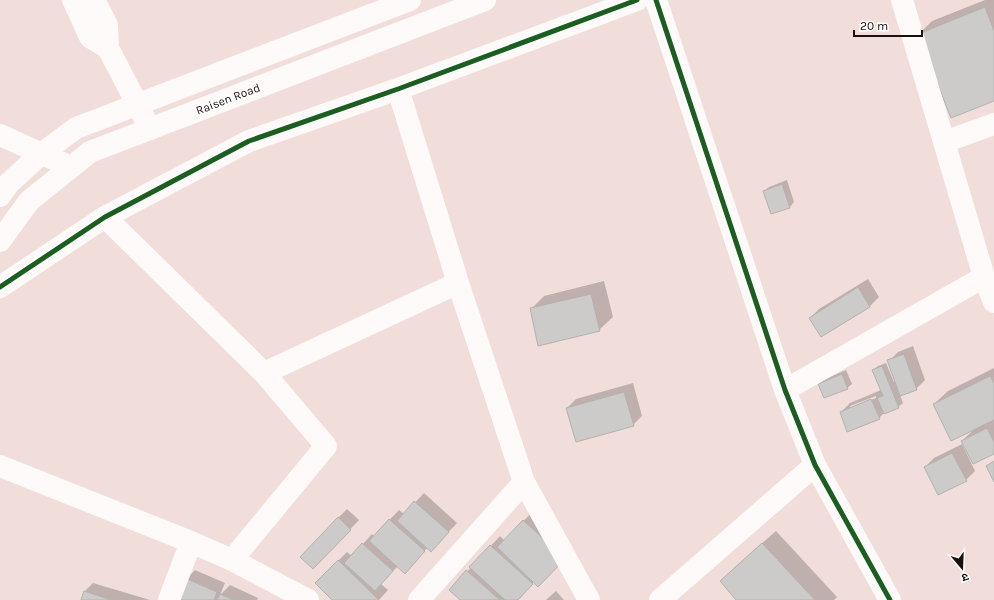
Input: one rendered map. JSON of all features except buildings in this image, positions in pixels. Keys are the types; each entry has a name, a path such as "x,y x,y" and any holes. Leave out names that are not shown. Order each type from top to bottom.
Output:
{"street":[{"path":"73,0 90,36 108,48"},
{"path":"94,0 107,25 108,48 150,129"},
{"path":"0,196 9,183 41,154 76,128 410,0"},
{"name":"Raisen Road","path":"0,241 29,201 90,152 485,0"},
{"path":"0,287 105,217 248,141 398,89 638,0"},
{"path":"656,0 785,390 815,465 890,600"},
{"path":"902,0 984,277 994,302"},
{"path":"398,89 458,283 524,482 589,600"},
{"path":"944,142 994,124"},
{"path":"0,135 71,168"},
{"path":"105,217 264,373 326,446 232,560"},
{"path":"785,390 984,277"},
{"path":"264,373 458,283"},
{"path":"660,600 815,465"},
{"path":"0,466 191,542 232,560 308,600"},
{"path":"418,600 524,482"},
{"path":"169,600 191,542"}],"cycle path":[{"path":"0,287 105,217 249,141 398,89 637,0"},
{"path":"656,0 785,390 815,465 890,600"}]}
